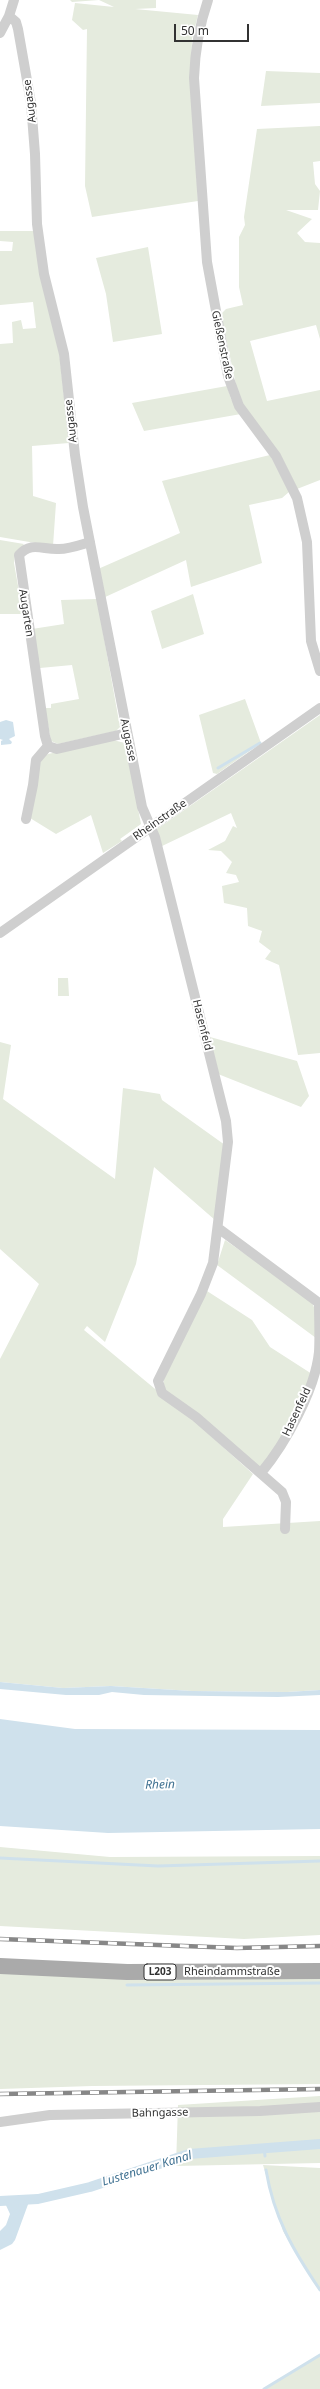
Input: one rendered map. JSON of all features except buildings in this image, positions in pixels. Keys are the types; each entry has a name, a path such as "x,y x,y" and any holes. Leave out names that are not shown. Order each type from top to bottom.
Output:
{"main road":[{"name":"Rheindammstraße","path":"0,1966 127,1972 320,1971"}],"street":[{"path":"0,33 9,16 14,0"},
{"name":"Gießenstraße","path":"208,0 200,24 195,49 194,78 207,262 213,301 235,396 246,415 276,456 297,498 307,542 311,640 320,671"},
{"name":"Augasse","path":"9,16 16,22 24,54 31,103 35,154 37,224 44,274 64,354 75,455 90,542 142,807 149,826"},
{"name":"Augarten","path":"48,746 22,591 19,555 29,547 37,546 61,549 90,542"},
{"name":"Rheinstraße","path":"0,933 46,902 149,826 320,708"},
{"path":"26,819 33,785 36,760 48,746 57,750 127,733"},
{"name":"Hasenfeld","path":"149,826 155,837 226,1121 228,1142 213,1263 204,1288 158,1381 159,1387 162,1393 196,1417 282,1492 286,1502 285,1529"},
{"name":"Hasenfeld","path":"218,1228 319,1303 319,1354 313,1377 298,1414 278,1452 261,1473"},
{"name":"Bahngasse","path":"0,2122 50,2115 260,2111 320,2107"}],"shaded area":[{"path":"70,0 99,0 72,2"},
{"path":"99,0 156,0 156,8 135,9 198,15 192,39 191,86 198,201 92,217 85,186 87,29 83,30 72,20 75,3 114,7"},
{"path":"266,71 320,73 320,103 261,106"},
{"path":"320,126 320,161 313,162 315,184 320,191 318,210 286,210 312,219 297,233 305,242 320,243 320,339 316,325 250,341 267,401 320,390 320,480 297,489 245,409 236,385 221,314 226,309 243,305 239,287 239,237 245,225 244,217 257,129"},
{"path":"0,231 34,231 57,332 69,443 32,446 33,496 56,503 53,546 0,537 0,344 13,343 12,322 21,320 23,329 36,328 33,302 0,305 0,251 12,251 13,242 0,241"},
{"path":"148,247 162,334 113,342 106,294 96,258"},
{"path":"227,386 231,399 241,414 144,431 132,403"},
{"path":"270,455 289,492 282,498 249,505 262,563 191,587 186,560 103,598 98,569 180,533 162,481"},
{"path":"0,540 24,544 15,555 14,563 23,614 0,614"},
{"path":"193,594 204,634 162,649 151,611"},
{"path":"97,599 120,727 116,731 58,744 51,741 45,708 51,708 51,704 79,699 72,665 40,668 32,629 64,624 61,600"},
{"path":"245,699 261,743 217,774 213,773 199,715"},
{"path":"320,715 320,1053 298,1055 279,965 265,959 271,951 259,942 262,931 248,926 247,908 224,903 222,886 239,882 236,875 226,873 232,862 221,851 208,850 225,841 233,826 237,828 231,813 160,847 157,829"},
{"path":"113,740 125,743 141,824 120,839 122,841 103,853 91,815 56,834 30,818 41,758 48,754"},
{"path":"58,978 68,978 69,996 58,996"},
{"path":"210,1037 297,1061 309,1096 301,1107 218,1074"},
{"path":"0,1042 11,1045 3,1099 115,1179 123,1088 160,1094 162,1100 225,1145 215,1220 154,1167 136,1264 105,1342 87,1326 84,1330 201,1427 253,1474 223,1519 223,1527 320,1521 320,1690 287,1692 192,1691 111,1686 63,1688 0,1682 0,1359 39,1284 0,1249"},
{"path":"225,1240 311,1300 316,1312 316,1338 217,1265"},
{"path":"207,1291 252,1320 270,1347 312,1374 285,1434 261,1468 165,1391 163,1377"},
{"path":"0,1847 110,1857 320,1856 320,1935 244,1939 0,1926"},
{"path":"0,1970 320,1975 320,2084 92,2086 0,2089"},
{"path":"320,2096 320,2163 176,2166 178,2105"},
{"path":"263,2165 320,2168 320,2289 283,2231"},
{"path":"320,2355 320,2389 264,2389"}],"water":[{"path":"6,720 13,722 15,736 9,739 12,742 11,744 1,745 1,741 3,740 0,739 0,722"},
{"path":"0,1682 63,1688 111,1686 192,1691 287,1692 320,1690 320,1695 278,1697 144,1695 112,1692 99,1695 66,1695 0,1689"},
{"name":"Rhein","path":"0,1719 75,1729 320,1730 320,1829 108,1833 0,1826"},
{"path":"30,2199 15,2240 12,2244 0,2250 0,2231 6,2225 10,2214 4,2201"}],"waterway":[{"path":"218,768 260,743"},
{"path":"0,1858 158,1866 320,1861"},
{"path":"127,1985 320,1983"},
{"name":"Lustenauer Kanal","path":"0,2201 38,2199 90,2187 189,2154 320,2144"},
{"name":"Lustenauer Kanal","path":"264,2147 265,2156"},
{"path":"266,2170 279,2219 301,2261 320,2290"},
{"path":"264,2389 320,2355"}],"railway":[{"path":"0,1939 237,1948 320,1946"},
{"path":"0,2094 320,2089"}]}
